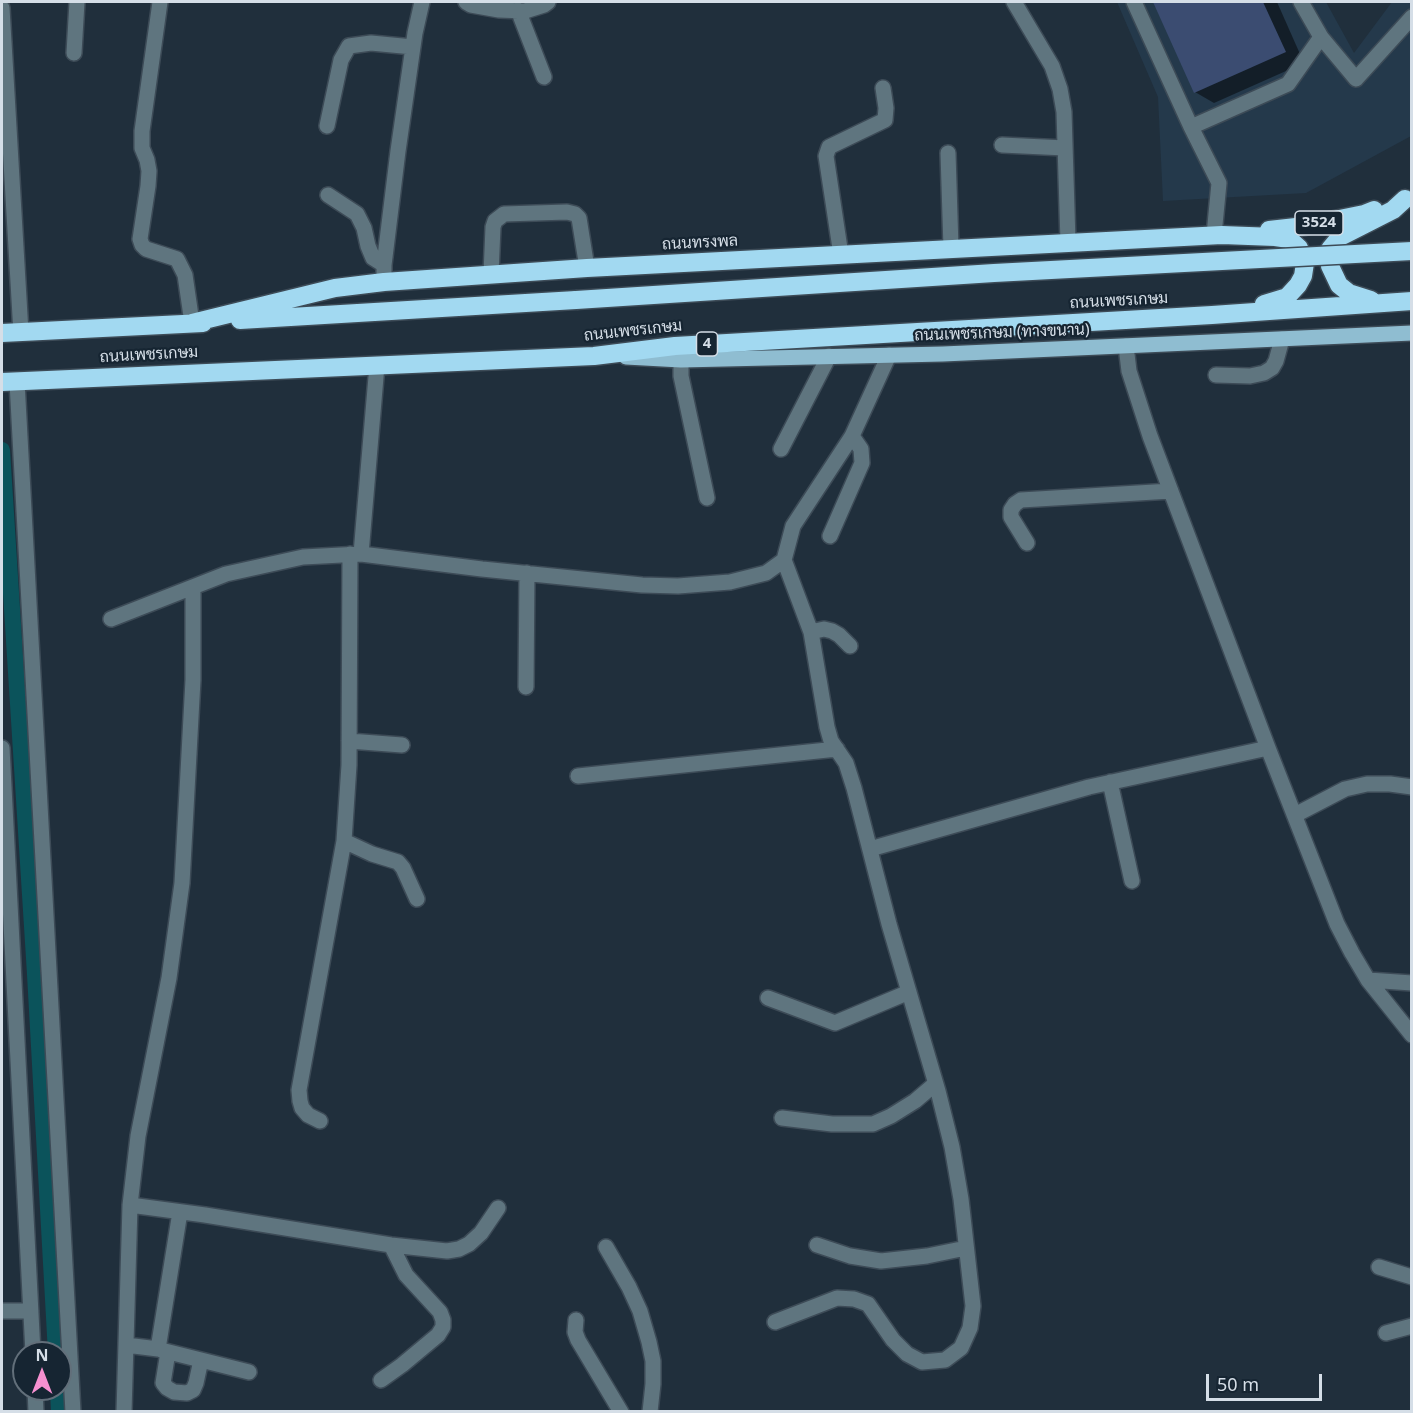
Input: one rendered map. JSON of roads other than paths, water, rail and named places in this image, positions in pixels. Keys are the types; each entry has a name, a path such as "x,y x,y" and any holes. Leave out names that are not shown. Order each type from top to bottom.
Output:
{"highway":[{"name":"ถนนทรงพล","path":"192,323 384,274 492,274 1218,235 1305,226 1364,214 1408,198"},
{"path":"1406,301 1372,300 1349,293 1339,285 1333,274 1330,266 1330,249 1341,237 1393,210 1408,198"},
{"path":"1212,315 1287,297 1303,276 1305,263 1299,248 1289,239 1255,235 1218,235"},
{"name":"ถนนเพชรเกษม","path":"2,333 994,273 1412,251"},
{"name":"ถนนเพชรเกษม","path":"9,382 594,356 675,346 1212,315 1406,301"}],"main road":[{"name":"ถนนเพชรเกษม (ทางขนาน)","path":"594,356 681,360 889,355 1412,333"}],"street":[{"path":"74,53 77,2"},
{"path":"160,2 142,131 142,148 149,171 140,239 146,249 177,259 185,275 192,323"},
{"path":"384,274 398,151 422,2"},
{"path":"466,2 499,10 525,11 548,2"},
{"path":"1014,2 1052,66 1060,89 1064,112 1068,242"},
{"path":"1134,2 1219,183 1218,235"},
{"path":"1301,2 1321,37 1356,79 1412,17"},
{"path":"2,8 21,333"},
{"path":"518,10 544,76"},
{"path":"1191,127 1288,84 1321,37"},
{"path":"327,126 341,60 349,46 371,43 413,47"},
{"path":"841,255 826,156 829,147 885,120 883,88"},
{"path":"1002,146 1065,148"},
{"path":"948,153 951,248"},
{"path":"328,195 357,214 373,258 384,274"},
{"path":"492,274 493,227 495,221 504,214 567,212 574,214 579,218 587,268"},
{"path":"1216,375 1250,376 1264,373 1272,368 1276,361 1282,339"},
{"path":"1126,346 1129,371 1150,436 1337,924 1368,980 1412,1035"},
{"path":"775,1322 837,1298 854,1299 868,1304 893,1340 907,1354 922,1362 945,1360 961,1348 970,1328 973,1306 961,1199 952,1147 846,763 831,741 827,727 811,632 784,560 793,526 852,436 889,355"},
{"path":"782,448 830,356"},
{"path":"681,360 681,376 707,498"},
{"path":"320,1121 308,1115 302,1108 299,1090 344,841 356,554 377,365"},
{"path":"9,382 74,1412"},
{"path":"830,536 862,463 861,449 852,436"},
{"path":"1027,543 1011,518 1011,510 1021,500 1171,491"},
{"path":"111,619 226,574 303,557 356,554 642,585 678,586 730,582 766,573 784,560"},
{"path":"526,687 527,573"},
{"path":"124,1412 130,1205 138,1136 170,978 182,883 193,680 193,587"},
{"path":"811,632 824,629 832,631 839,634 850,646"},
{"path":"349,741 402,746"},
{"path":"2,748 7,975 32,1341"},
{"path":"870,849 1110,782 1268,748"},
{"path":"578,776 837,749"},
{"path":"1110,782 1132,881"},
{"path":"1295,815 1345,789 1367,784 1412,787"},
{"path":"344,841 372,854 398,862 417,899"},
{"path":"1368,980 1412,983"},
{"path":"768,998 835,1023 909,992"},
{"path":"782,1119 832,1124 873,1124 915,1101 935,1084"},
{"path":"130,1205 391,1245 447,1251 469,1244 481,1233 498,1208"},
{"path":"180,1212 163,1350 164,1383 167,1388 174,1392 187,1393 193,1390 201,1360"},
{"path":"381,1380 438,1335 443,1320 440,1312 406,1275 391,1245"},
{"path":"817,1245 850,1256 881,1261 927,1256 966,1248"},
{"path":"606,1247 640,1311 649,1342 653,1361 651,1411"},
{"path":"1379,1267 1412,1277"},
{"path":"2,1311 31,1311"},
{"path":"576,1320 575,1332 578,1340 621,1412"},
{"path":"1386,1333 1412,1326"},
{"path":"126,1345 163,1350 249,1372"}],"waterway":[{"path":"2,450 55,1341"},
{"path":"59,1401 59,1412"}]}
